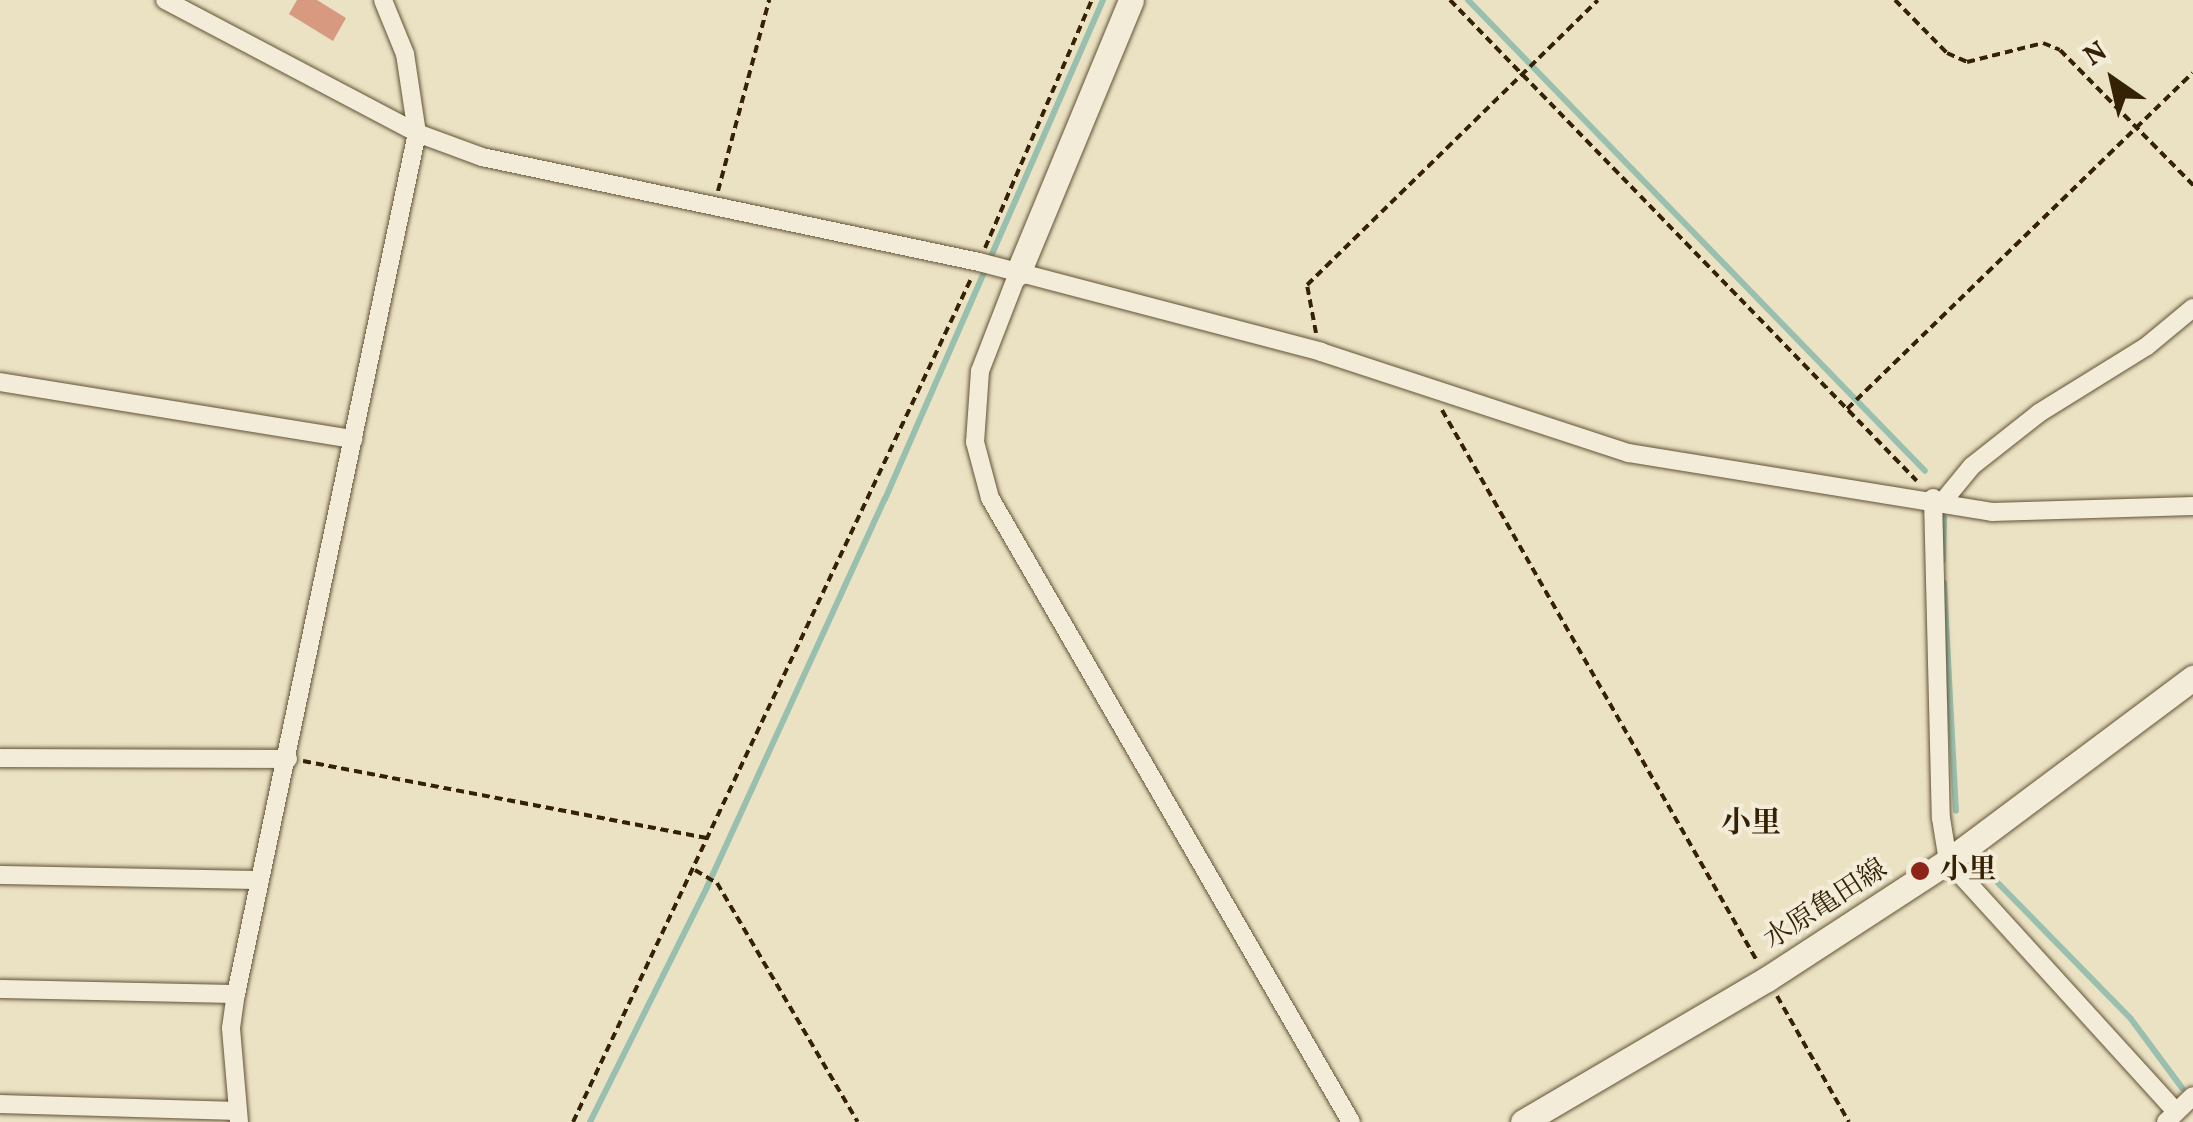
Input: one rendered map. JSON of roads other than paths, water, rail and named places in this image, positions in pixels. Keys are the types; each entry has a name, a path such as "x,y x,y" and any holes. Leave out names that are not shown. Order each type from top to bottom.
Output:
{"main road":[{"path":"1018,273 1131,0"},
{"name":"水原亀田線","path":"1523,1122 1767,979 1948,861 2193,678"}],"street":[{"path":"165,0 417,132 482,157 979,262 1321,352 1630,453 1777,482 1939,499 2039,515 2193,506"},
{"path":"0,1104 238,1117 231,1028 236,994 417,132 405,54 383,0"},
{"path":"1018,273 980,371 976,442 990,498 1351,1122"},
{"path":"2193,308 2039,414 1972,466 1939,499 1941,818 1948,861 2171,1117 2193,1096"},
{"path":"0,382 354,439"},
{"path":"0,758 288,759"},
{"path":"0,875 259,880"},
{"path":"0,990 236,994"}],"waterway":[{"path":"590,1122 707,887 885,499 1103,0"},
{"path":"1468,0 1925,471"},
{"path":"1943,560 1944,518"},
{"path":"1944,583 1956,811"},
{"path":"1998,883 2131,1019 2182,1088"}],"place":[{"name":"小里","path":"1920,871"}],"district":[{"name":"小里","path":"1751,824"}]}
